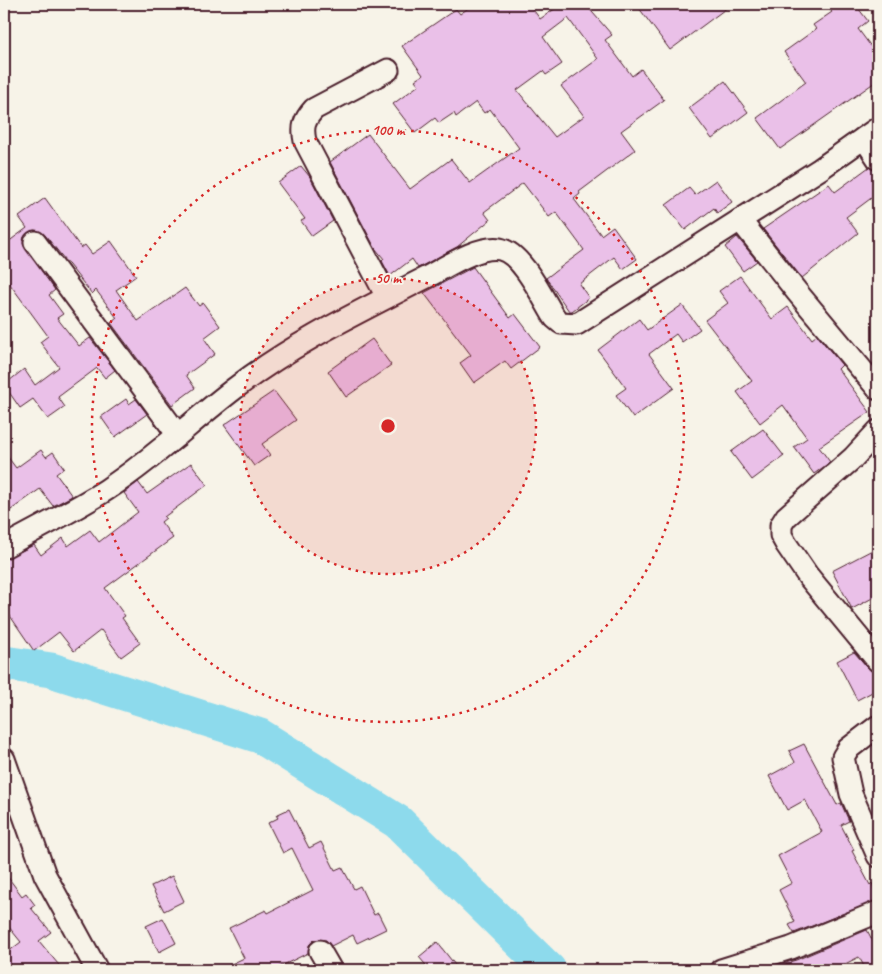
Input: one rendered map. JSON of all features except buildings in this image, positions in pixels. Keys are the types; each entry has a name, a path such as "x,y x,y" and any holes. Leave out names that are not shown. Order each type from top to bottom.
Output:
{"street":[{"path":"387,297 305,141 303,131 305,120 314,110 388,70"},
{"path":"4,547 107,490 233,389 277,358 387,297 468,256 489,248 509,251 518,260 554,318 561,323 577,324 740,220 871,133 878,159"},
{"path":"740,220 878,389"},
{"path":"35,242 178,435"},
{"path":"878,431 853,458 786,517 781,525 781,535 808,576 878,661"},
{"path":"878,726 848,749 842,757 851,794 878,856"},
{"path":"4,759 45,875 97,970"},
{"path":"721,970 790,948 878,912"},
{"path":"320,951 331,970"}],"waterway":[{"path":"4,663 51,670 260,736 398,822 549,970"}]}
